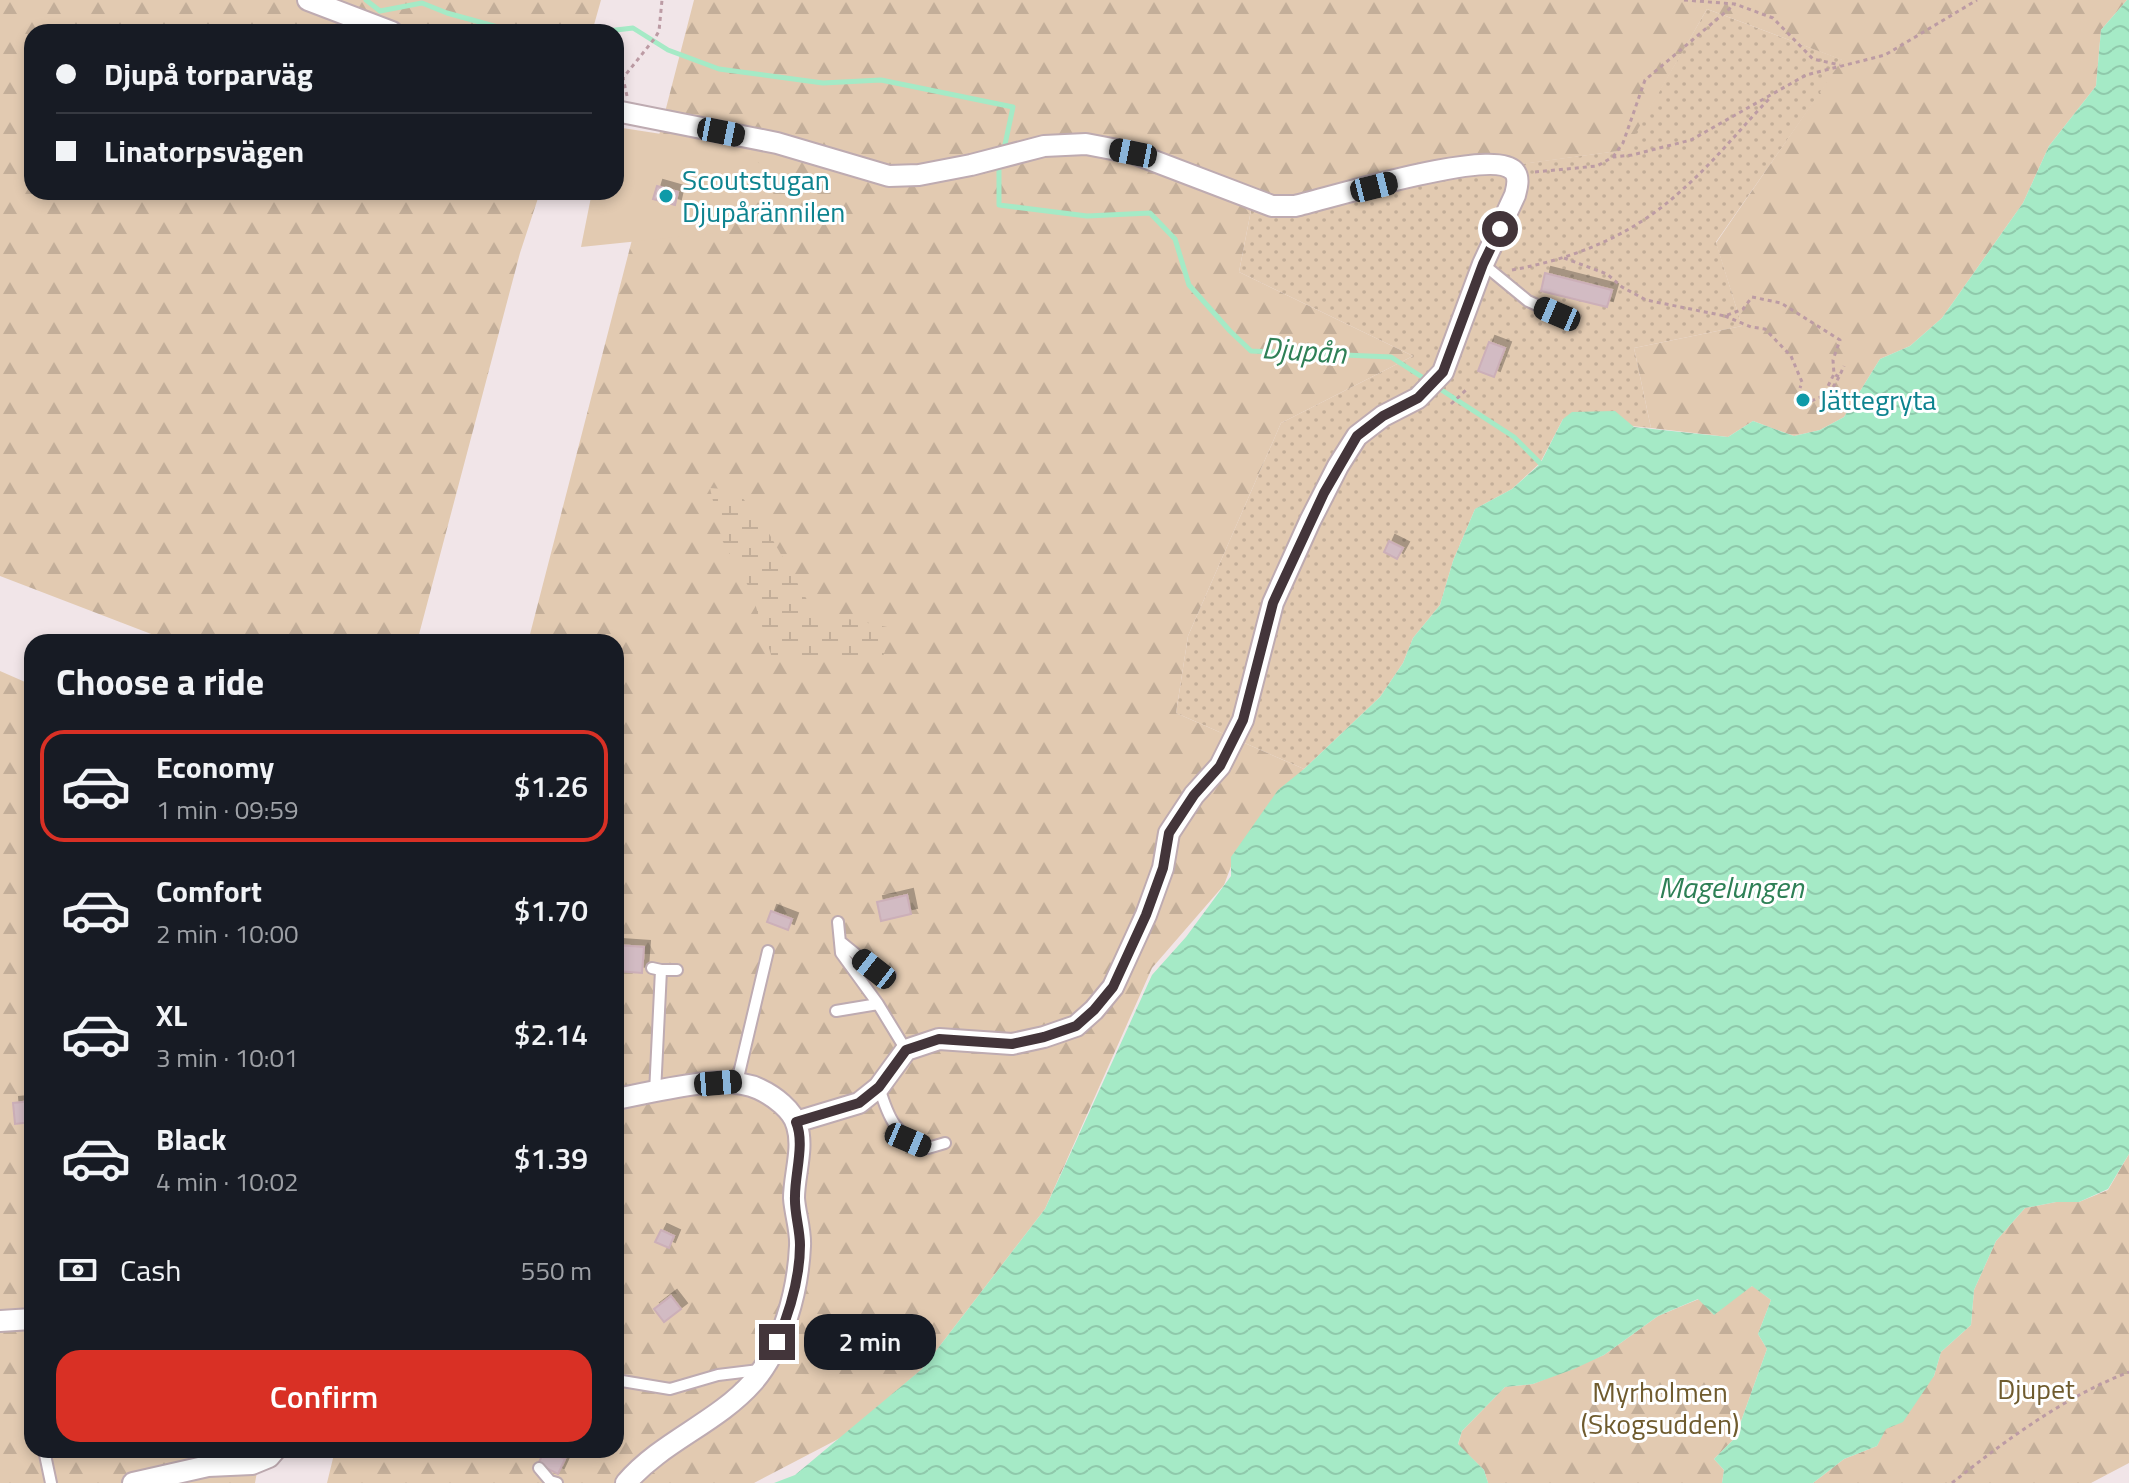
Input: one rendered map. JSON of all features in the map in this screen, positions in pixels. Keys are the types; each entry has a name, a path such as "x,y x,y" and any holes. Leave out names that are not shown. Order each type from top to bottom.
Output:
{"street":[{"path":"308,0 371,24"},
{"path":"624,112 777,143 889,176 919,175 971,165 1044,146 1086,144 1133,153 1272,206 1295,206 1467,165 1498,164 1516,173 1518,182 1443,372 1418,398 1383,416 1357,436 1317,507 1273,603 1243,720 1220,766 1194,795 1169,833 1159,880 1113,987 1076,1026 1044,1037 1012,1044 939,1039 906,1050 879,1087 859,1103 796,1122"},
{"path":"624,1098 737,1082 760,1090 792,1113 798,1128 794,1198 800,1245 792,1307 777,1342 755,1380 724,1410 661,1450 626,1483"},
{"path":"0,1321 24,1320"},
{"path":"133,1483 208,1466 252,1464 267,1458"}],"lane":[{"path":"1486,266 1528,301 1557,314"},
{"path":"838,922 841,953 906,1050"},
{"path":"842,943 874,969 890,975"},
{"path":"737,1082 768,951"},
{"path":"655,1093 656,969 677,970"},
{"path":"836,1011 878,1004"},
{"path":"879,1087 889,1119 908,1140 928,1148 945,1143"},
{"path":"624,1381 670,1389 718,1375 761,1369"},
{"path":"46,1458 51,1483"},
{"path":"539,1468 550,1481 557,1483"}],"path":[{"path":"624,77 659,31 662,0"},
{"path":"1684,0 1735,4 1773,18 1813,59 1844,65"},
{"path":"1516,173 1597,166 1613,157 1691,140 1806,75 1885,55 1977,0"},
{"path":"1613,157 1623,143 1645,80 1735,4"},
{"path":"1486,266 1509,271 1564,258 1599,246 1655,213 1685,188 1770,98"},
{"path":"1564,258 1607,274 1622,287 1646,300 1725,316 1751,327 1765,329 1791,356 1802,382 1800,388"},
{"path":"1725,316 1743,309 1752,297 1781,303 1840,340 1833,360 1836,376 1829,394"},
{"path":"1804,404 1823,396 1844,366"},
{"path":"1451,404 1467,389"},
{"path":"1952,1483 2003,1442 2104,1382 2129,1372"}],"green space":[{"path":"0,0 601,0 594,24 24,24 24,200 537,200 520,253 419,634 151,634 0,576"},
{"path":"694,0 2127,0 2101,30 2096,86 2049,146 2023,203 1942,318 1910,346 1880,359 1844,417 1820,430 1794,436 1753,421 1728,437 1651,428 1634,348 1742,326 1716,243 1842,60 1707,9 1626,150 1253,200 1239,272 1413,356 1281,423 1188,636 1176,713 1304,769 1238,848 1224,885 1152,968 1045,1209 922,1369 844,1436 754,1483 327,1483 333,1458 624,1458 624,634 530,634"},
{"name":"Djupån","path":"1707,9 1843,60 1716,242 1742,326 1634,348 1651,428 1563,419 1540,463 1512,489 1475,509 1453,561 1440,605 1413,638 1403,663 1380,697 1304,769 1176,713 1188,636 1281,423 1413,356 1239,272 1253,200 1625,150"},
{"path":"624,128 739,146 774,176 717,233 581,247 590,200 624,200"},
{"path":"710,488 736,490 763,523 814,612 892,628 882,660 866,655 773,661 751,591 722,540"},
{"path":"0,671 24,682 24,1458 260,1458 255,1483 0,1483"},
{"name":"Djupet","path":"2129,1154 2129,1463 2091,1483 1813,1483 1844,1459 1877,1446 1885,1429 1934,1376 1941,1352 1971,1325 1974,1290 1996,1241 2025,1208 2056,1202 2079,1202 2108,1190"},
{"name":"Myrholmen (Skogsudden)","path":"1753,1286 1771,1300 1758,1334 1767,1349 1735,1438 1714,1459 1724,1470 1722,1483 1488,1483 1484,1470 1458,1445 1462,1431 1505,1387 1533,1384 1604,1355 1658,1316 1699,1299"}],"water":[{"name":"Magelungen","path":"2127,0 2129,1154 2108,1189 2079,1202 2056,1202 2025,1208 1996,1241 1974,1290 1971,1325 1941,1352 1934,1376 1903,1422 1886,1429 1877,1446 1844,1459 1813,1483 1722,1483 1724,1470 1714,1459 1735,1438 1767,1349 1758,1334 1771,1300 1752,1286 1714,1315 1698,1299 1658,1316 1604,1355 1574,1369 1533,1384 1505,1387 1462,1431 1458,1444 1484,1470 1488,1483 774,1483 795,1475 922,1369 1045,1209 1152,975 1186,937 1231,876 1231,857 1278,790 1380,697 1403,663 1413,638 1440,605 1453,561 1475,509 1512,489 1540,464 1563,419 1572,412 1615,411 1634,427 1728,437 1753,421 1794,436 1820,430 1844,417 1880,359 1910,346 1942,318 2023,203 2049,146 2096,86 2101,30"}],"building":[{"name":"Scoutstugan Djupårännilen","path":"657,186 678,192 675,205 653,199"},
{"path":"1545,273 1612,290 1607,307 1541,291"},
{"path":"1489,342 1505,348 1494,377 1478,371"},
{"path":"1389,541 1403,548 1397,559 1384,552"},
{"path":"907,895 911,914 881,921 877,902"},
{"path":"771,911 792,919 788,930 767,922"},
{"path":"624,946 644,947 642,973 624,972"},
{"path":"24,1102 24,1123 15,1124 13,1103"},
{"path":"661,1230 674,1236 669,1248 655,1242"},
{"path":"671,1296 681,1309 664,1322 654,1309"},
{"path":"541,1458 565,1459 558,1474 538,1464"}],"waterway":[{"name":"Djupån","path":"366,0 380,11 422,3 487,24"},
{"name":"Djupån","path":"624,29 633,28 668,50 719,69 823,83 881,80 1013,107 1004,149"},
{"name":"Djupån","path":"999,170 999,205 1087,216 1150,213 1175,239 1189,285 1251,351 1391,357 1422,377"},
{"name":"Djupån","path":"1440,389 1514,437 1540,463"}],"place":[{"name":"Scoutstugan Djupårännilen","path":"666,196"},
{"name":"Jättegryta","path":"1803,400"}],"route":[{"path":"777,1342 792,1307 800,1245 794,1198 798,1152 796,1122 859,1103 879,1087 906,1050 939,1039 1012,1044 1044,1037 1076,1026 1113,987 1146,915 1163,868 1169,833 1194,795 1220,766 1243,720 1273,603 1324,493 1357,436 1383,416 1418,398 1443,372 1483,264 1500,229"}]}
